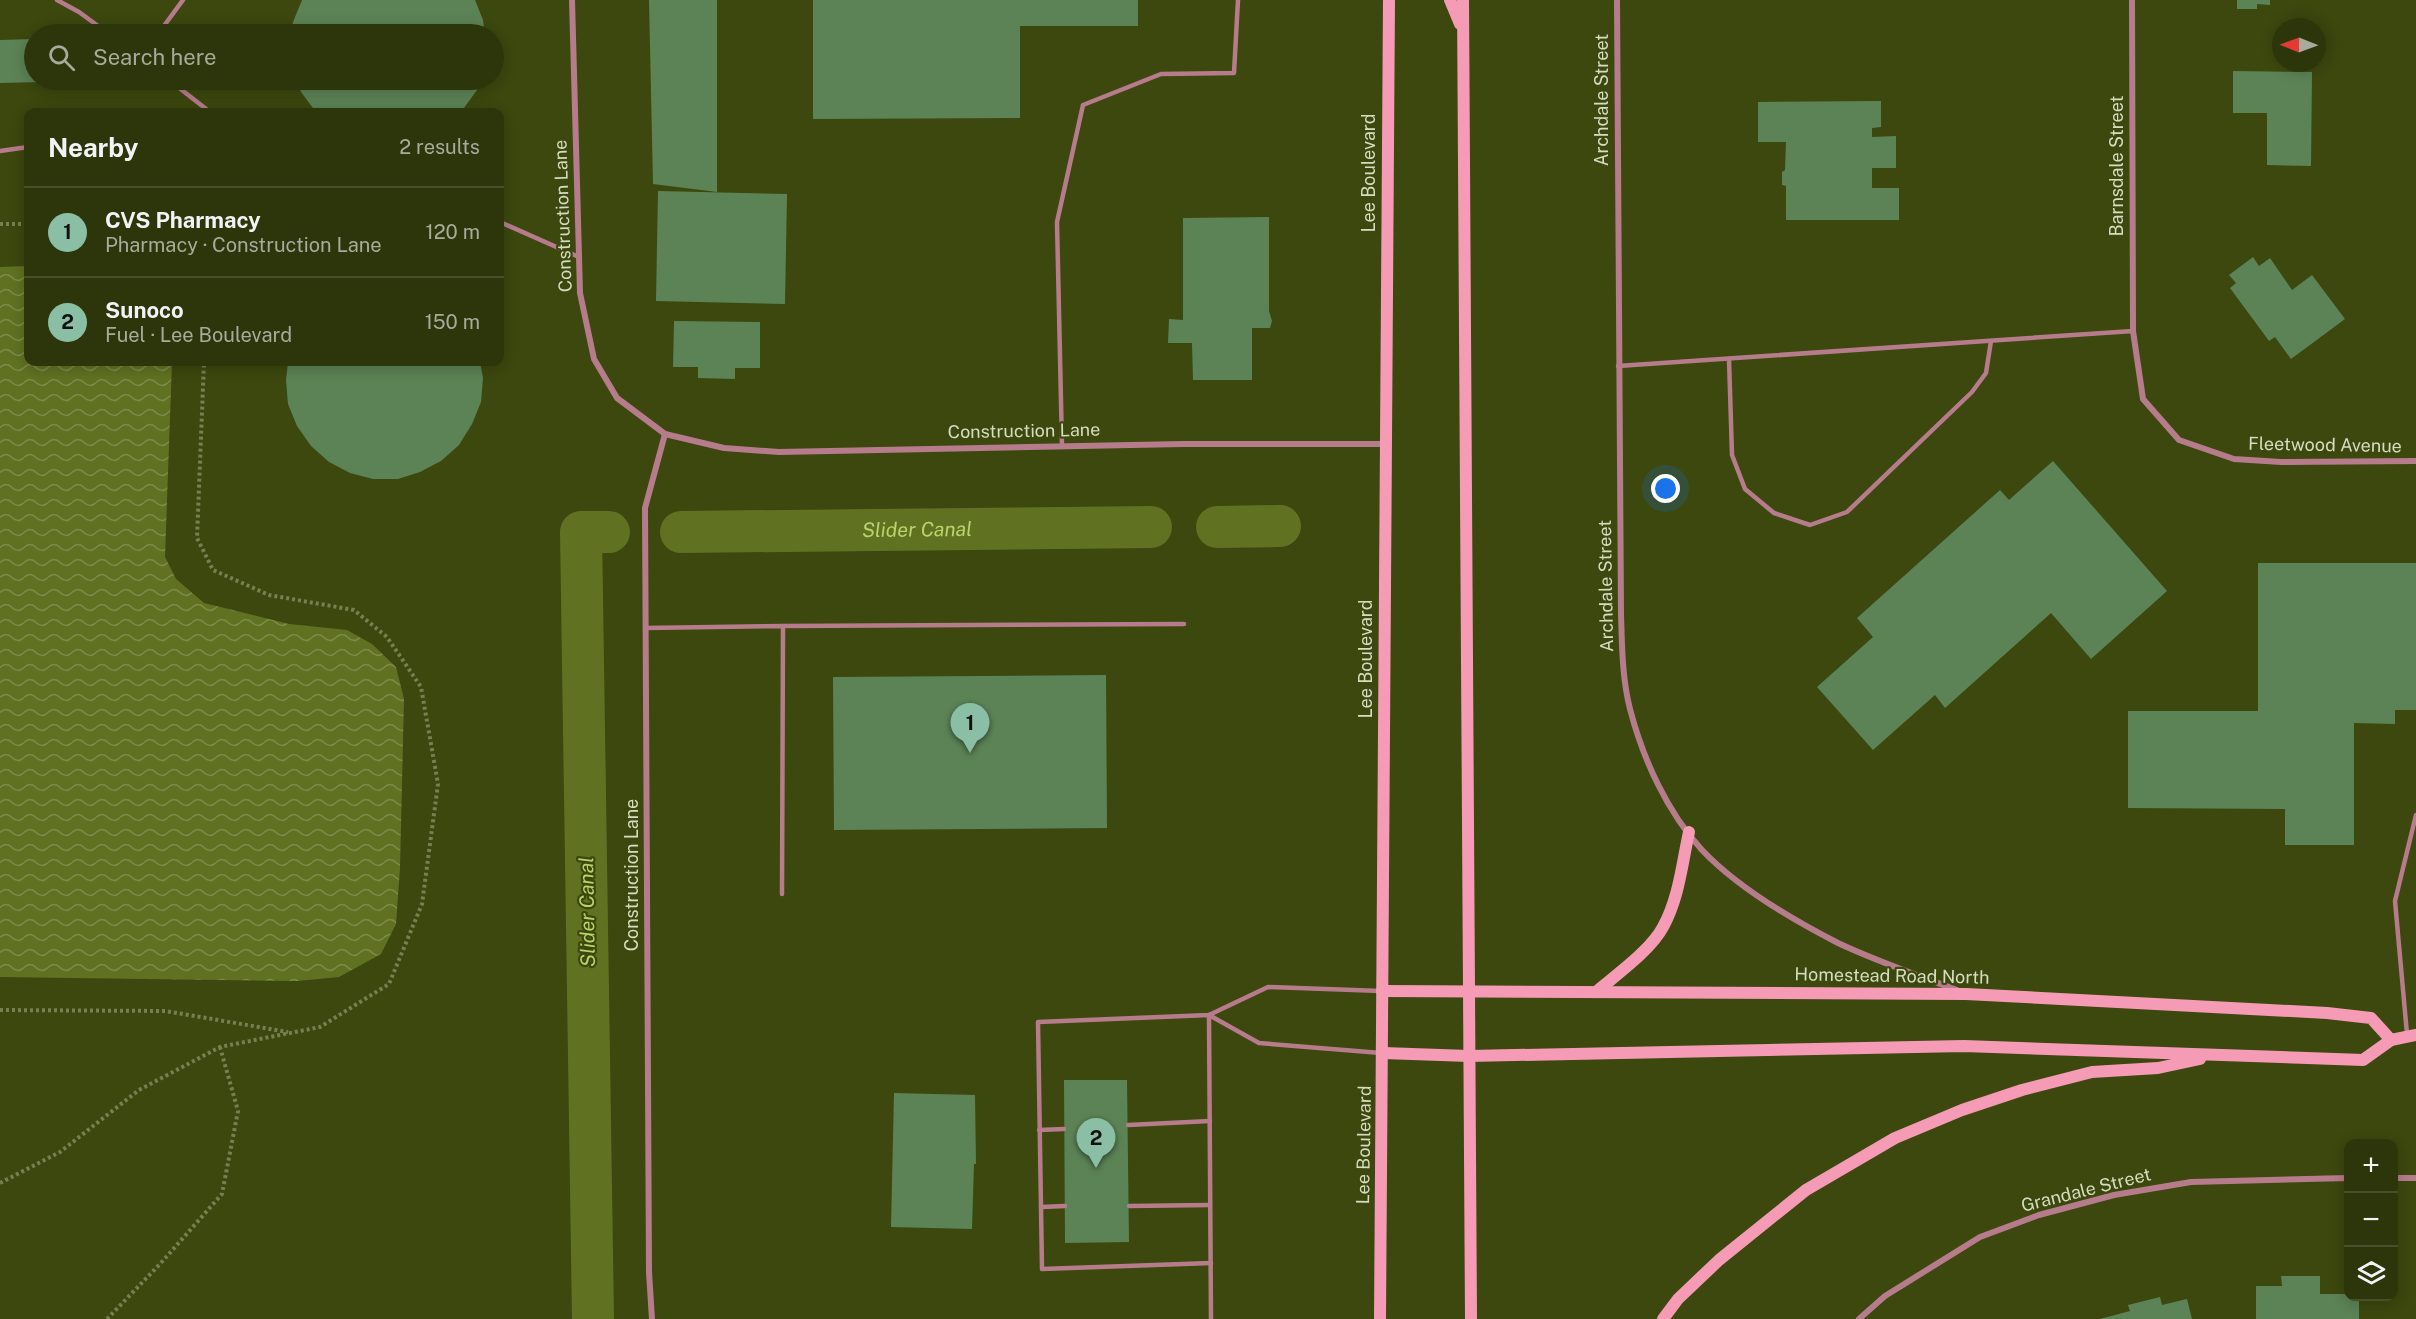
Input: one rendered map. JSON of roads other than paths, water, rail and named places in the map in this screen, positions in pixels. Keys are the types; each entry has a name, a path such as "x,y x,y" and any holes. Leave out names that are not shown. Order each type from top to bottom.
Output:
{"main road":[{"name":"Lee Boulevard","path":"1380,1319 1389,0"},
{"path":"1450,0 1463,31"},
{"path":"1463,0 1471,1319"},
{"path":"1596,992 1635,959 1663,928 1677,892 1689,832"},
{"name":"Homestead Road North","path":"1382,991 1966,994 2327,1013 2371,1018 2391,1040"},
{"path":"1383,1053 1469,1056 1964,1046 2363,1060 2391,1040 2412,1036"},
{"path":"1663,1319 1678,1299 1719,1260 1806,1190 1895,1138 1962,1110 2022,1090 2092,1072 2158,1068 2219,1055"}],"street":[{"name":"Construction Lane","path":"572,0 580,293 594,359 617,398 665,435 724,448 779,452 1062,446 1385,444"},
{"name":"Archdale Street","path":"1617,0 1618,366 1623,665 1630,708 1647,762 1675,815 1702,850 1747,888 1790,917 1839,944 1966,994"},
{"name":"Barnsdale Street","path":"2132,0 2133,331"},
{"name":"Fleetwood Avenue","path":"2133,331 2143,399 2179,440 2234,459 2281,462 2416,461"},
{"name":"Construction Lane","path":"652,1319 649,1272 645,508 665,435"},
{"name":"Grandale Street","path":"1859,1319 1885,1296 1980,1237 2039,1215 2114,1195 2191,1182 2344,1178"},
{"path":"2398,1178 2416,1178"}],"lane":[{"path":"57,0 95,24"},
{"path":"165,24 183,0"},
{"path":"1062,446 1057,222 1083,105 1161,74 1234,73 1238,0"},
{"path":"182,90 205,108"},
{"path":"0,151 24,148"},
{"path":"504,224 579,257"},
{"path":"1618,366 2133,331"},
{"path":"1729,359 1732,455 1745,489 1774,513 1810,525 1847,512 1972,392 1986,373 1991,341"},
{"path":"645,628 1184,624"},
{"path":"782,894 783,626"},
{"path":"2412,1036 2395,902 2416,815"},
{"path":"1210,1263 1042,1269 1038,1022 1209,1015 1268,987 1382,991"},
{"path":"1209,1015 1259,1044 1383,1053"},
{"path":"1209,1015 1211,1319"},
{"path":"1128,1125 1210,1121"},
{"path":"1040,1131 1064,1129"},
{"path":"1128,1206 1210,1205"},
{"path":"1041,1207 1065,1206"}],"water":[{"path":"24,266 24,366 172,366 165,557 176,579 204,603 289,624 347,630 372,644 396,667 404,699 400,868 396,924 381,954 339,977 297,981 0,977 0,267"}],"waterway":[{"name":"Slider Canal","path":"1217,527 1280,526"},
{"name":"Slider Canal","path":"681,532 1151,527"},
{"name":"Slider Canal","path":"593,1319 581,532 609,532"}],"place":[{"name":"CVS Pharmacy","path":"970,753"},
{"name":"Sunoco","path":"1096,1168"}]}
